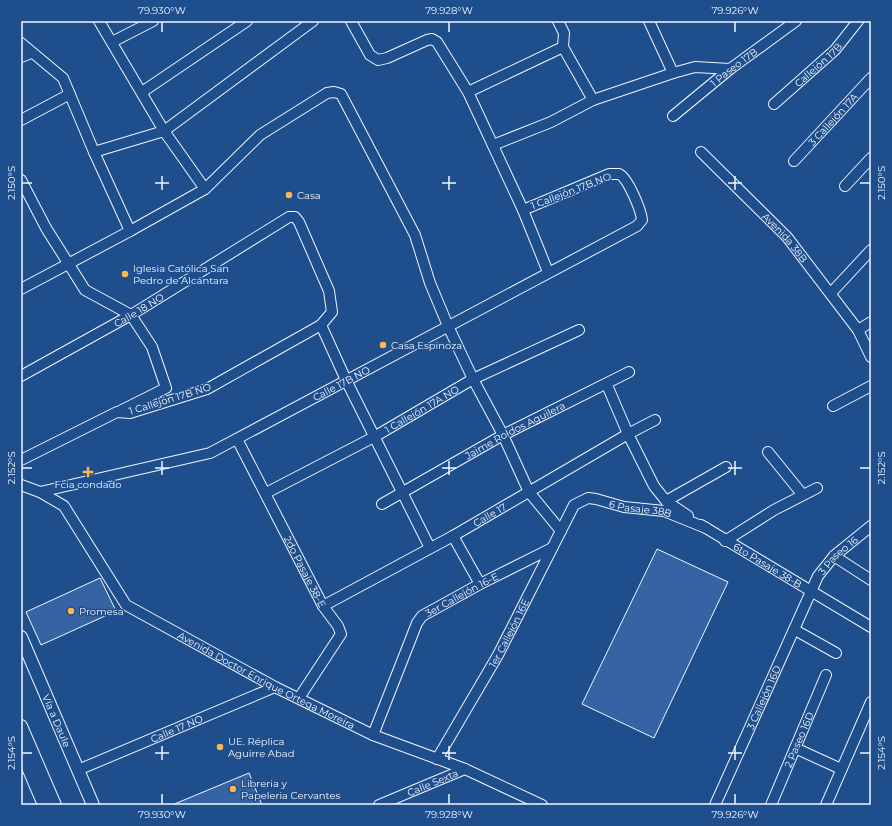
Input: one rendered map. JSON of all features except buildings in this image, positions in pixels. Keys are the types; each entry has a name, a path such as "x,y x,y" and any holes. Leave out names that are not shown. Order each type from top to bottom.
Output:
{"main road":[{"name":"Vía a Daule","path":"21,637 93,805"},
{"name":"Vía a Daule","path":"21,658 85,805"},
{"path":"21,726 55,805"},
{"path":"21,751 39,799 44,805"}],"street":[{"path":"99,21 164,131 206,189"},
{"path":"112,42 153,21"},
{"path":"142,92 247,21"},
{"path":"94,152 164,131 313,21"},
{"path":"351,21 370,55 378,60 387,58 432,39 437,42 468,92 523,210 548,272"},
{"path":"558,21 564,34 563,47 593,100"},
{"path":"649,21 673,73"},
{"name":"1 Paseo 17B","path":"673,116 730,69 796,21"},
{"name":"Callejón 17B","path":"774,104 835,50 858,21"},
{"path":"21,43 31,53 63,78 94,152 130,231"},
{"path":"468,92 563,47"},
{"path":"21,57 31,53"},
{"path":"493,145 551,122 593,100 673,73 695,67 730,69"},
{"name":"3 Callejón 17A","path":"794,161 871,78"},
{"path":"21,289 206,189 260,135 326,93 334,92 341,94 415,235 430,283 448,326 473,379 504,435 529,492 561,530"},
{"path":"21,120 70,94"},
{"name":"Avenida 38B","path":"702,152 787,237 858,330 871,357"},
{"path":"845,186 871,158"},
{"name":"1 Callejón 17B NO","path":"523,210 609,174 619,174 626,180 641,213 642,220"},
{"path":"21,180 46,228 85,290 131,315 152,346 166,388 117,412"},
{"name":"1 Callejón 17B NO","path":"21,460 117,412 130,413 207,389 321,325 332,312 329,291 299,222 295,217"},
{"name":"Calle 18 NO","path":"21,376 131,315 289,218 295,217"},
{"name":"Calle 17B NO","path":"40,492 210,453 637,226 642,220"},
{"path":"831,293 871,250"},
{"path":"858,330 871,322"},
{"path":"321,325 346,380 430,548"},
{"path":"858,330 871,328"},
{"name":"1 Callejón 17A NO","path":"266,493 374,436 473,379 579,330"},
{"name":"Jaime Roldos Aguilera","path":"382,504 504,435 629,372"},
{"name":"6to Pasaje 38-B","path":"607,384 628,434 654,486 666,501 725,541 871,626"},
{"path":"833,406 871,386"},
{"name":"Calle 17","path":"322,606 453,536 628,434 655,420"},
{"name":"2do Pasaje 38-E","path":"237,439 266,493 322,606 338,626 341,634 300,698"},
{"path":"768,452 802,494"},
{"path":"666,501 726,467"},
{"path":"21,485 40,492"},
{"path":"725,541 802,494 817,488"},
{"name":"Avenida Doctor Enrique Ortega Moreira","path":"40,492 64,506 126,605 275,687 373,735 465,769 542,805"},
{"name":"6 Pasaje 38B","path":"574,505 588,498 596,499 624,507 664,511 706,528"},
{"name":"1er Callejón 16E","path":"437,759 498,655 574,505"},
{"name":"3 Paseo 16","path":"811,590 818,576 834,556 871,526"},
{"path":"453,536 480,584"},
{"name":"3er Callejón 16-E","path":"373,735 417,623 428,612 552,548"},
{"path":"834,556 871,580"},
{"name":"3 Callejón 16D","path":"715,805 795,630 811,590"},
{"path":"795,630 836,652"},
{"name":"2 Paseo 16D","path":"771,805 826,675"},
{"name":"Calle 17 NO","path":"78,770 275,687"},
{"path":"826,805 871,702"},
{"path":"795,748 841,769"},
{"name":"Calle Sexta","path":"379,805 465,769"}],"place":[{"name":"Casa","path":"289,195"},
{"name":"Iglesia Católica San Pedro de Alcántara","path":"125,274"},
{"name":"Casa Espinoza","path":"383,345"},
{"name":"Fcia condado","path":"88,472"},
{"name":"Promesa","path":"71,611"},
{"name":"UE. Réplica Aguirre Abad","path":"220,747"},
{"name":"Libreria y Papeleria Cervantes","path":"233,789"}]}
